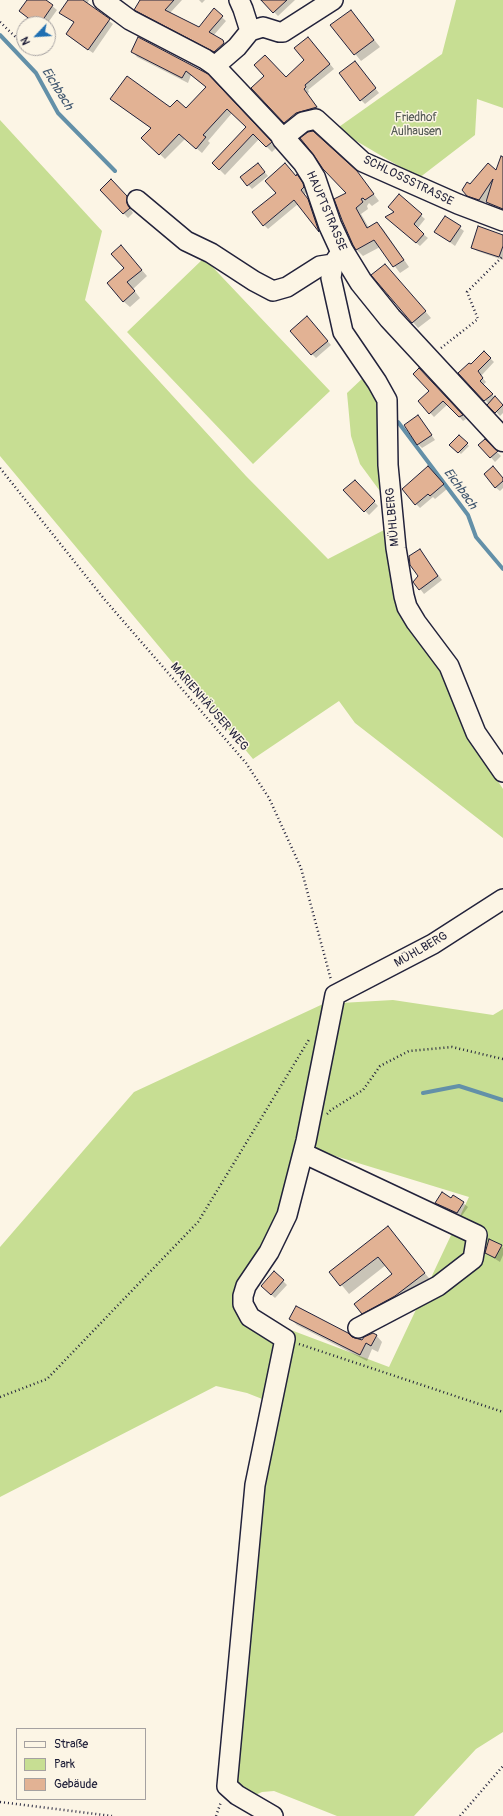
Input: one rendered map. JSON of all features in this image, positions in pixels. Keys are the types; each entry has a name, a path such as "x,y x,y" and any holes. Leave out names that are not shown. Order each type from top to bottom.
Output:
{"main road":[{"name":"HAUPTSTRASSE","path":"283,138 304,162 314,178 330,225 337,258 427,358 501,435"}],"street":[{"name":"HAUPTSTRASSE","path":"103,0 130,20 205,59 215,66 283,138"},
{"path":"239,0 250,30"},
{"path":"215,66 237,47 250,30 263,27 283,32 333,0"},
{"name":"SCHLOSSSTRASSE","path":"283,138 303,122 316,119 363,162 458,204 503,220"},
{"path":"137,200 186,241 211,253 254,281 273,291 287,287 320,266 337,258"},
{"name":"MÜHLBERG","path":"337,258 331,278 343,332 377,382 387,400 388,465 396,548 399,572 407,607 416,622 450,666 476,733 503,772"},
{"name":"MÜHLBERG","path":"335,995 433,944 503,898"},
{"path":"273,1816 237,1795 227,1786 255,1485 285,1339 250,1317 243,1304 243,1296 246,1286 269,1252 281,1229 293,1195 335,995"},
{"path":"303,1153 477,1235 473,1258 450,1277 438,1286 358,1328"}],"path":[{"path":"0,22 16,37"},
{"path":"427,358 478,320 467,292 503,256"},
{"path":"0,474 1,469"},
{"name":"MARIENHÄUSER WEG","path":"1,469 105,600 246,763 269,798 301,868 335,995"},
{"path":"0,1397 47,1379 198,1222 311,1035"},
{"path":"323,1120 331,1110 363,1090 380,1066 409,1051 452,1047 503,1059"},
{"path":"285,1339 503,1412"},
{"path":"460,1816 503,1766"},
{"path":"0,1802 112,1816"}],"green space":[{"name":"Friedhof Aulhausen","path":"456,0 503,0 503,108 477,99 475,135 419,178 336,129 442,54"},
{"path":"0,120 102,231 85,300 246,476 328,559 384,530 404,620 441,666 467,734 503,789 503,838 355,723 339,701 253,759 0,456"},
{"path":"204,258 330,391 253,464 127,332"},
{"path":"365,376 379,396 385,498 360,464 351,436 347,393"},
{"path":"393,1000 493,1015 503,1009 503,1732 476,1749 414,1816 337,1816 274,1791 262,1792 253,1796 234,1782 261,1484 280,1406 247,1393 216,1386 0,1497 0,1247 134,1092 323,1004","holes":["309,1148 469,1197 389,1367 267,1321 254,1307 251,1297 288,1234 298,1204"]}],"building":[{"path":"27,0 46,0 53,5 45,16 26,16 19,11"},
{"path":"68,0 83,0 110,19 88,50 66,34 74,22 59,13"},
{"path":"140,0 174,0 165,10 199,27 214,8 223,16 209,32 223,40 224,43 214,52 134,10"},
{"path":"261,0 287,0 273,13"},
{"path":"351,10 374,40 354,55 330,25"},
{"path":"138,37 208,74 272,142 266,147 253,134 219,170 212,163 246,127 227,109 203,135 206,137 196,149 179,134 159,155 141,138 151,128 110,99 127,76 170,107 177,100 186,108 206,87 186,71 182,78 131,52"},
{"path":"308,37 330,64 305,85 306,87 304,89 317,107 296,113 284,123 251,88 264,76 254,65 265,55 286,77 304,60 294,48"},
{"path":"355,61 376,88 360,101 339,73"},
{"path":"313,131 357,171 374,194 365,200 363,198 361,199 363,202 356,208 367,228 377,222 404,260 393,267 374,240 356,250 334,199 346,193 323,169 300,138 308,132"},
{"path":"501,156 503,157 503,209 486,202 493,179 479,200 467,196 462,190 467,182 470,184 488,163 496,170"},
{"path":"258,163 265,172 247,186 240,177"},
{"path":"285,163 296,176 297,174 303,183 304,187 301,190 308,199 319,232 294,200 263,226 252,212 276,193 265,181"},
{"path":"111,179 127,196 127,203 130,208 123,214 100,190"},
{"path":"399,194 422,214 414,224 424,234 416,243 385,217 394,212 388,207"},
{"path":"445,216 461,226 450,242 434,232"},
{"path":"478,226 503,235 503,246 499,257 471,248"},
{"path":"121,245 142,270 127,282 135,291 123,302 107,283 124,268 111,254"},
{"path":"385,264 426,311 412,323 371,275"},
{"path":"307,316 328,341 311,355 290,331"},
{"path":"484,351 491,358 478,371 483,378 480,381 493,394 484,401 458,373 469,363 471,364"},
{"path":"419,368 463,415 459,417 443,401 429,414 418,401 429,391 413,374"},
{"path":"495,396 503,405 495,413 487,405"},
{"path":"418,415 432,435 417,445 404,425"},
{"path":"459,435 468,443 458,453 449,445"},
{"path":"485,439 498,451 490,458 478,445"},
{"path":"428,466 444,484 430,496 428,494 415,505 402,489"},
{"path":"493,466 503,478 503,481 495,488 484,474"},
{"path":"355,480 375,501 364,512 343,490"},
{"path":"420,549 438,576 419,590 413,582 418,576 410,565 409,556"},
{"path":"442,1192 451,1198 453,1195 464,1202 457,1213 435,1203"},
{"path":"388,1226 425,1273 395,1296 362,1314 354,1304 392,1274 378,1257 340,1286 329,1272"},
{"path":"489,1239 502,1245 495,1258 485,1253"},
{"path":"274,1271 284,1280 271,1295 261,1286"},
{"path":"296,1306 348,1333 352,1337 362,1340 364,1337 373,1333 377,1335 371,1346 366,1343 360,1355 289,1319"}],"waterway":[{"name":"Eichbach","path":"0,35 36,73 58,113 115,171"},
{"name":"Eichbach","path":"398,422 468,515 476,537 503,569"},
{"path":"423,1093 459,1086 503,1100"}]}
